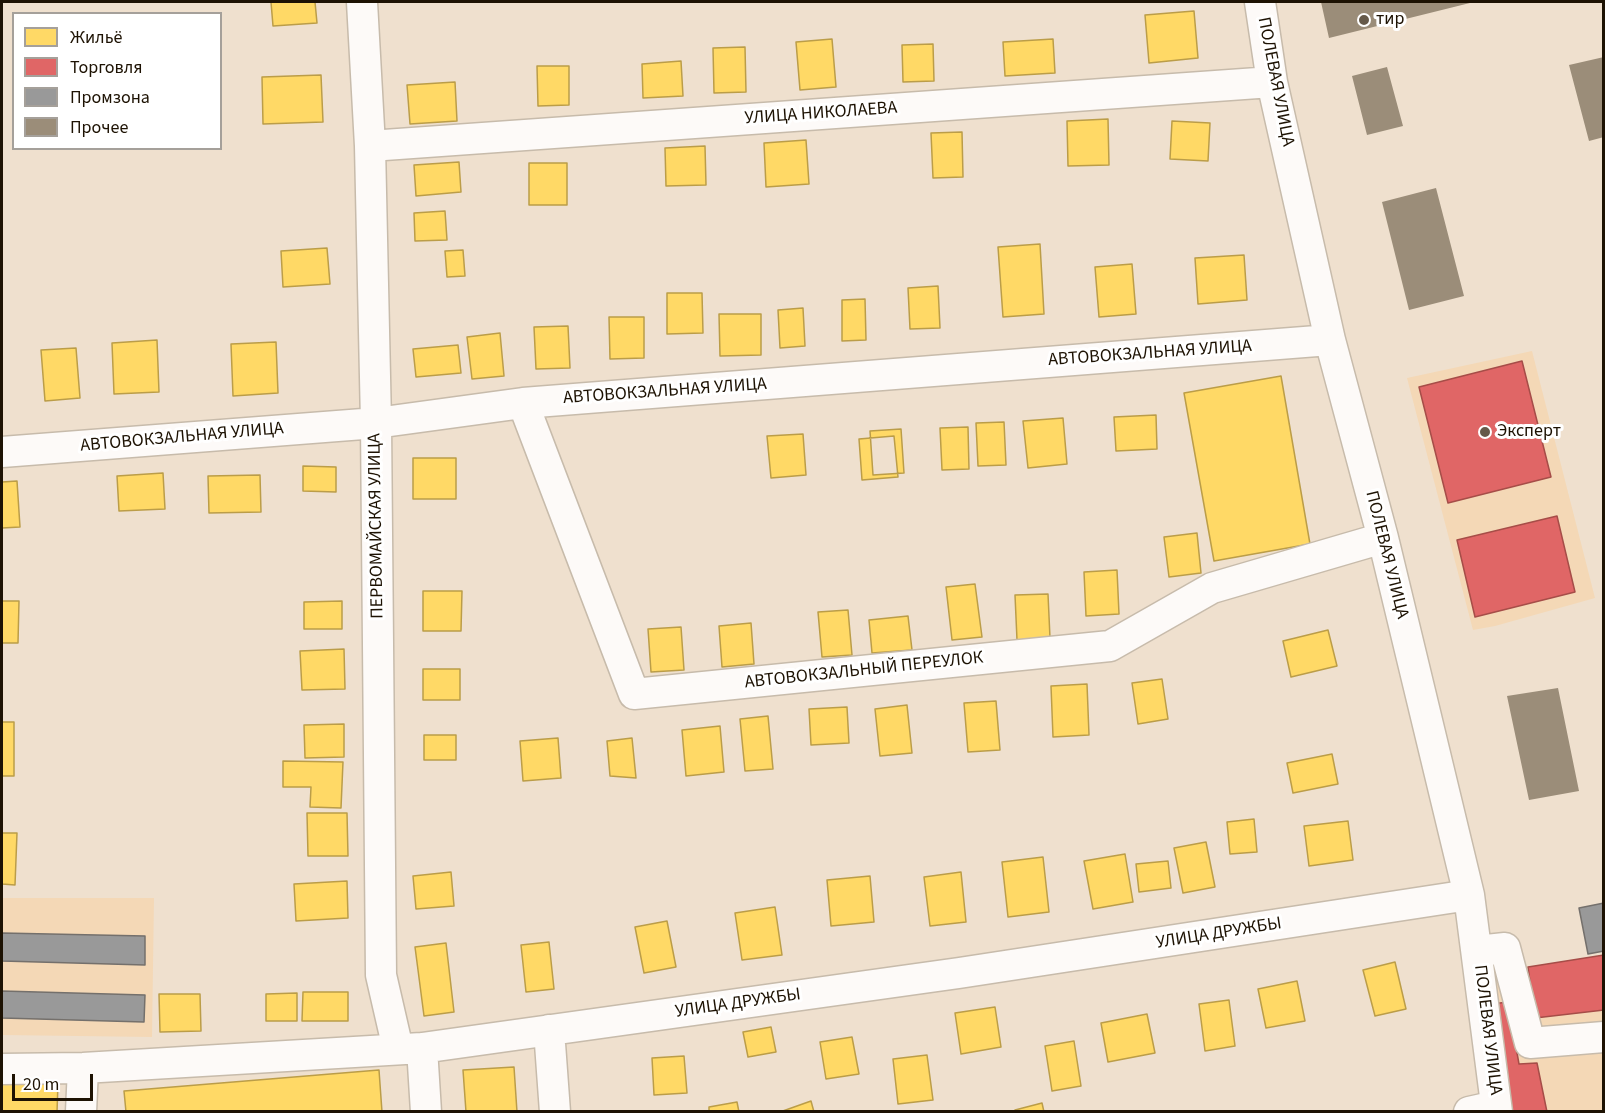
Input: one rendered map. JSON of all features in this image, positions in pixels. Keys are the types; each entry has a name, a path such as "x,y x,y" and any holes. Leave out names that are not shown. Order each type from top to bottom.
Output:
{"street":[{"name":"ПЕРВОМАЙСКАЯ УЛИЦА","path":"362,2 370,146 376,423 381,975 410,1048 426,1112"},
{"name":"ПОЛЕВАЯ УЛИЦА","path":"1260,2 1272,82 1330,340 1383,538 1469,895 1477,951 1488,1110"},
{"name":"УЛИЦА НИКОЛАЕВА","path":"370,146 1272,82"},
{"name":"АВТОВОКЗАЛЬНАЯ УЛИЦА","path":"2,452 376,423 523,403 1330,340"},
{"name":"АВТОВОКЗАЛЬНЫЙ ПЕРЕУЛОК","path":"523,403 634,694 1110,646 1212,588 1383,538"},
{"name":"УЛИЦА ДРУЖБЫ","path":"2,1069 83,1068 410,1048 959,973 1469,895"},
{"path":"1477,951 1505,948 1530,1043 1604,1037"},
{"path":"549,1030 555,1112"},
{"path":"81,1112 83,1068"}],"shaded area":[{"path":"1532,351 1595,598 1473,630 1407,378"},
{"path":"2,898 154,898 152,1037 2,1035"},
{"path":"1603,955 1603,1111 1510,1111 1491,972 1511,972 1528,967"}],"building: Жильё":[{"path":"271,2 315,2 317,23 273,26"},
{"path":"1194,11 1198,58 1149,63 1145,15"},
{"path":"832,39 836,87 800,90 796,42"},
{"path":"1053,39 1055,73 1005,76 1003,42"},
{"path":"933,44 934,81 903,82 902,45"},
{"path":"745,47 746,92 714,93 713,48"},
{"path":"681,61 683,96 643,98 642,64"},
{"path":"537,66 569,66 569,105 538,106"},
{"path":"321,75 323,122 263,124 262,77"},
{"path":"455,82 457,121 410,124 407,85"},
{"path":"1108,119 1109,165 1068,166 1067,121"},
{"path":"1172,121 1210,123 1208,161 1170,159"},
{"path":"962,132 963,177 933,178 931,133"},
{"path":"806,140 809,184 766,187 764,143"},
{"path":"705,146 706,185 666,186 665,148"},
{"path":"459,162 461,192 416,196 414,165"},
{"path":"529,163 567,163 567,205 529,205"},
{"path":"445,211 447,240 415,241 414,213"},
{"path":"1040,244 1044,314 1003,317 998,247"},
{"path":"327,248 330,284 283,287 281,251"},
{"path":"463,250 465,276 447,277 445,251"},
{"path":"1244,255 1247,300 1198,304 1195,258"},
{"path":"1132,264 1136,314 1099,317 1095,267"},
{"path":"938,286 940,328 910,329 908,288"},
{"path":"667,293 702,293 703,333 667,334"},
{"path":"865,299 866,340 842,341 842,300"},
{"path":"803,308 805,346 780,348 778,310"},
{"path":"719,314 761,314 761,355 720,356"},
{"path":"609,317 644,317 644,358 610,359"},
{"path":"568,326 570,368 536,369 534,327"},
{"path":"500,333 504,376 472,379 467,337"},
{"path":"157,340 159,392 114,394 112,343"},
{"path":"276,342 278,393 233,396 231,344"},
{"path":"458,345 461,373 416,377 413,349"},
{"path":"76,348 80,398 45,401 41,350"},
{"path":"1281,376 1310,544 1214,561 1184,393"},
{"path":"1156,415 1157,449 1116,451 1114,417"},
{"path":"1063,418 1067,464 1028,468 1023,421"},
{"path":"1004,422 1006,465 978,466 976,423"},
{"path":"968,427 969,469 942,470 940,428"},
{"path":"901,429 904,473 873,475 870,431"},
{"path":"803,434 806,475 771,478 767,436"},
{"path":"894,436 898,477 862,480 859,439"},
{"path":"413,458 456,458 456,499 413,499"},
{"path":"303,466 336,467 336,492 303,491"},
{"path":"163,473 165,509 119,511 117,476"},
{"path":"260,475 261,512 209,513 208,476"},
{"path":"17,481 20,527 2,528 2,482"},
{"path":"1197,533 1201,573 1169,577 1164,537"},
{"path":"1117,570 1119,614 1086,616 1084,572"},
{"path":"975,584 982,637 952,640 946,587"},
{"path":"423,591 462,591 461,631 423,631"},
{"path":"1048,594 1050,638 1017,640 1015,595"},
{"path":"2,601 19,601 18,643 2,643"},
{"path":"342,601 342,629 304,629 304,602"},
{"path":"848,610 852,655 822,657 818,612"},
{"path":"908,616 912,650 872,653 869,620"},
{"path":"751,623 754,664 722,667 719,626"},
{"path":"681,627 684,670 651,672 648,629"},
{"path":"1328,630 1337,666 1291,677 1283,641"},
{"path":"344,649 345,689 302,690 300,651"},
{"path":"423,669 460,669 460,700 423,700"},
{"path":"1162,679 1168,719 1138,724 1132,683"},
{"path":"1087,684 1089,735 1053,737 1051,686"},
{"path":"996,701 1000,750 968,752 964,703"},
{"path":"907,705 912,753 880,756 875,709"},
{"path":"847,707 849,743 811,745 809,709"},
{"path":"768,716 773,769 745,771 740,719"},
{"path":"2,722 14,722 14,776 2,776"},
{"path":"344,724 344,757 305,758 304,725"},
{"path":"720,726 724,772 686,776 682,730"},
{"path":"424,735 456,735 456,760 424,760"},
{"path":"558,738 561,778 523,781 520,741"},
{"path":"632,738 636,778 610,776 607,741"},
{"path":"1332,754 1338,784 1293,793 1287,763"},
{"path":"283,761 343,762 341,808 310,807 311,787 283,787"},
{"path":"307,813 347,813 348,856 308,856"},
{"path":"1254,819 1257,852 1230,854 1227,822"},
{"path":"1348,821 1353,860 1309,866 1304,826"},
{"path":"2,833 17,833 15,885 2,884"},
{"path":"1206,842 1215,887 1183,893 1174,848"},
{"path":"1125,854 1133,902 1093,909 1084,861"},
{"path":"1043,857 1049,912 1008,917 1002,862"},
{"path":"1168,861 1171,888 1139,892 1136,864"},
{"path":"451,872 454,906 416,909 413,876"},
{"path":"961,872 966,922 930,926 924,877"},
{"path":"870,876 874,922 831,926 827,880"},
{"path":"347,881 348,918 296,921 294,884"},
{"path":"775,907 782,955 742,960 735,913"},
{"path":"667,921 676,967 644,973 635,927"},
{"path":"549,942 554,989 526,992 521,945"},
{"path":"446,943 454,1012 424,1016 415,947"},
{"path":"1395,962 1406,1009 1375,1016 1363,970"},
{"path":"1297,981 1305,1021 1266,1028 1258,989"},
{"path":"303,992 348,992 348,1021 302,1021"},
{"path":"297,993 297,1021 266,1021 266,994"},
{"path":"159,994 200,994 201,1031 160,1032"},
{"path":"1229,1000 1235,1046 1205,1051 1199,1004"},
{"path":"995,1007 1001,1047 961,1054 955,1013"},
{"path":"1147,1014 1155,1053 1108,1062 1101,1023"},
{"path":"771,1027 776,1052 748,1057 743,1032"},
{"path":"852,1037 859,1074 826,1079 820,1042"},
{"path":"1074,1041 1081,1086 1052,1091 1045,1046"},
{"path":"927,1055 933,1100 898,1104 893,1059"},
{"path":"684,1056 687,1093 654,1095 652,1058"},
{"path":"514,1067 517,1112 466,1112 463,1070"},
{"path":"379,1070 382,1112 126,1112 124,1091"},
{"path":"2,1082 58,1083 57,1112 2,1112"},
{"path":"811,1101 814,1112 780,1112"},
{"path":"737,1102 739,1112 709,1112 709,1107"},
{"path":"1042,1103 1044,1112 1016,1112 1015,1110"}],"building: Торговля":[{"name":"Эксперт","path":"1522,361 1551,477 1448,503 1419,387"},
{"path":"1557,516 1575,592 1475,617 1457,540"},
{"path":"1604,955 1604,1010 1535,1018 1528,967"},
{"path":"1508,1002 1519,1064 1537,1063 1547,1112 1510,1112 1492,1004"}],"building: Промзона":[{"path":"1604,903 1604,951 1588,954 1579,908"},
{"path":"2,933 145,936 145,965 2,961"},
{"path":"2,991 145,995 144,1022 2,1018"}],"building: Прочее":[{"name":"тир","path":"1321,2 1474,2 1329,38"},
{"path":"1604,57 1604,137 1589,141 1569,65"},
{"path":"1387,67 1403,126 1367,135 1352,76"},
{"path":"1436,188 1464,296 1409,310 1382,202"},
{"path":"1558,688 1579,791 1529,800 1507,696"}],"place":[{"name":"тир","path":"1364,20"},
{"name":"Эксперт","path":"1485,432"}]}
